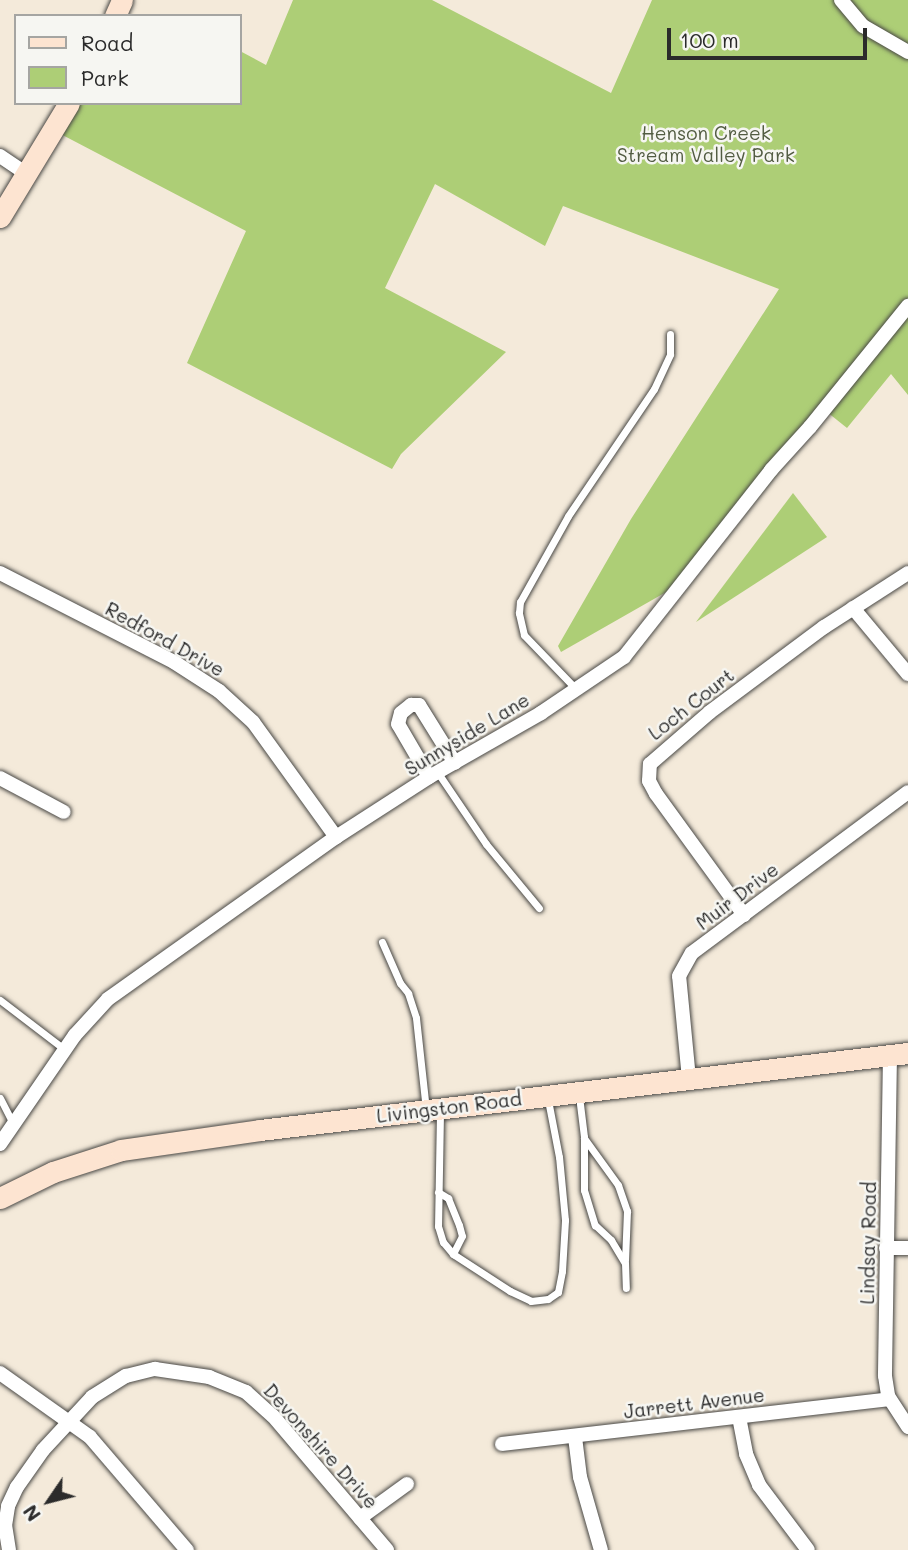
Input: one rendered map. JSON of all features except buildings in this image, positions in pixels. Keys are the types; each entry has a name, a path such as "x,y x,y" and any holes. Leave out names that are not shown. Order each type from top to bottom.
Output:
{"main road":[{"path":"0,217 68,105"},
{"name":"Livingston Road","path":"0,1198 53,1172 121,1150 433,1109 899,1054"}],"street":[{"path":"841,0 863,26 908,52"},
{"path":"0,156 28,174"},
{"name":"Sunnyside Lane","path":"0,1144 65,1050 107,999 336,837 615,664 640,640 771,470 810,427 908,306"},
{"name":"Redford Drive","path":"0,573 174,662 219,691 253,722 336,837"},
{"name":"Loch Court","path":"744,915 656,794 649,781 650,764 710,712 853,608 908,573"},
{"path":"853,608 907,672"},
{"path":"433,775 398,724 401,713 411,705 419,705 455,764"},
{"path":"0,778 64,813"},
{"name":"Muir Drive","path":"689,1079 678,976 692,953 908,792"},
{"name":"Lindsay Road","path":"899,1054 886,1248 885,1376 890,1399 908,1427"},
{"path":"886,1248 908,1248"},
{"name":"Devonshire Drive","path":"9,1550 5,1521 17,1487 67,1421 92,1397 126,1376 172,1370 222,1381 246,1392 264,1407 387,1550"},
{"path":"0,1373 94,1442 187,1550"},
{"name":"Jarrett Avenue","path":"502,1444 890,1399"},
{"path":"739,1417 746,1454 759,1485 808,1550"},
{"path":"575,1437 582,1488 601,1550"},
{"path":"360,1518 407,1483"}],"lane":[{"path":"577,689 524,635 519,612 520,602 568,516 654,389 670,354 670,334"},
{"path":"433,775 539,908"},
{"path":"382,942 400,983 408,993 415,1018 433,1109 438,1226 443,1242 453,1254 510,1291 531,1301 548,1299 558,1292 562,1271 565,1220 559,1157 547,1096"},
{"path":"0,1000 65,1050"},
{"path":"578,1092 584,1137 584,1190 595,1225 611,1240 625,1263"},
{"path":"0,1098 13,1124"},
{"path":"584,1137 618,1185 627,1211 626,1288"},
{"path":"438,1192 448,1198 462,1236 453,1254"}],"green space":[{"name":"Henson Creek Stream Valley Park","path":"293,0 432,0 611,93 652,0 908,0 908,395 891,374 847,428 827,412 696,575 561,652 558,646 631,519 779,289 563,206 545,246 435,184 385,288 506,352 401,454 392,469 187,363 246,231 51,129 64,105 242,105 242,52 266,65"},
{"path":"793,493 827,537 696,622"}]}
